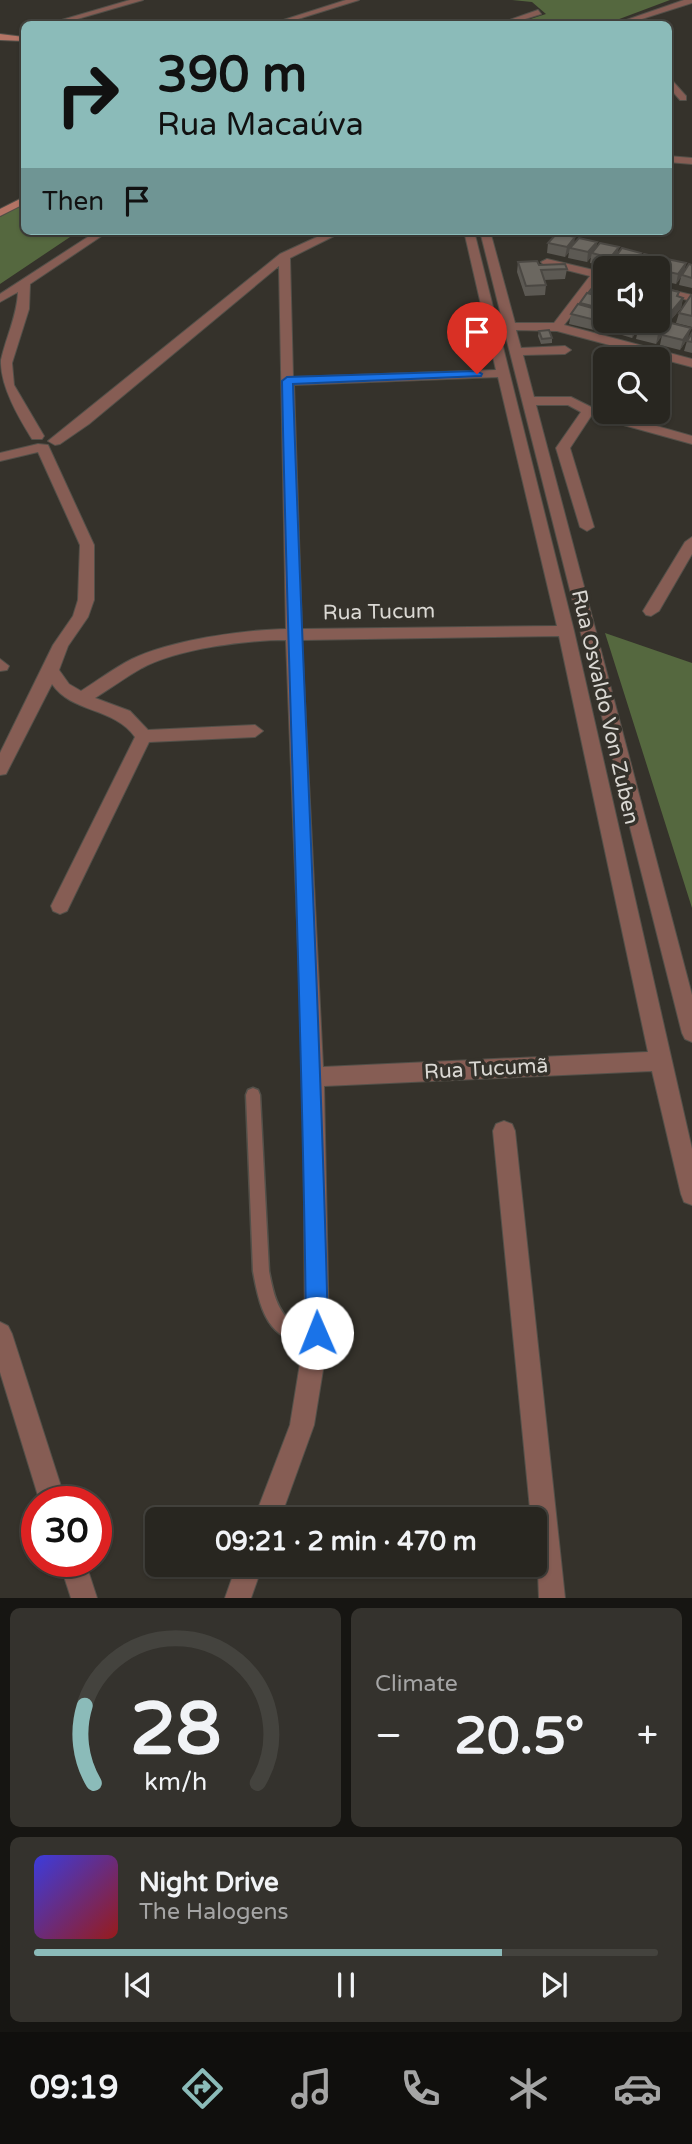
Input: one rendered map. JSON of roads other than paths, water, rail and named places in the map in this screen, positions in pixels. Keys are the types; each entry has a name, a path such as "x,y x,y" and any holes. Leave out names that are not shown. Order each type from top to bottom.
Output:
{"street":[{"path":"63,21 139,0"},
{"path":"285,21 355,0"},
{"path":"632,21 692,0"},
{"path":"511,21 538,12"},
{"path":"0,30 21,32"},
{"path":"0,37 21,39"},
{"path":"672,83 687,99"},
{"path":"672,159 692,161"},
{"path":"0,213 21,202"},
{"path":"0,301 25,281 98,235"},
{"path":"0,455 41,442 84,421 284,256 330,235"},
{"name":"Rua Osvaldo Von Zuben","path":"470,235 566,631 660,1061 692,1194"},
{"name":"Rua Osvaldo Von Zuben","path":"486,235 507,326 692,1033"},
{"path":"271,1507 302,1425 317,1333 313,1077 294,635 284,256"},
{"path":"547,262 593,274"},
{"path":"0,769 61,645 80,617 89,580 87,545 41,442 8,386 6,363 23,309 25,281"},
{"path":"556,327 593,285"},
{"path":"670,293 692,298"},
{"path":"0,301 23,309"},
{"path":"507,326 556,327 692,363"},
{"path":"556,327 572,366"},
{"path":"515,352 565,350"},
{"path":"287,381 504,373"},
{"path":"528,401 571,401 588,411 692,440"},
{"path":"587,527 563,448 588,411"},
{"path":"651,611 692,542"},
{"name":"Rua Tucum","path":"80,699 138,663 197,645 260,635 566,631"},
{"path":"51,670 63,688 80,699 122,713 135,722 144,736"},
{"path":"144,736 255,731"},
{"path":"60,906 144,736"},
{"name":"Rua Tucumã","path":"313,1077 660,1061"},
{"path":"503,1131 552,1598"},
{"path":"0,1334 49,1486"},
{"path":"77,1577 84,1598"},
{"path":"238,1598 245,1577"}],"lane":[{"path":"253,1096 261,1271 265,1293 272,1311 283,1327 295,1333 317,1333"}]}
